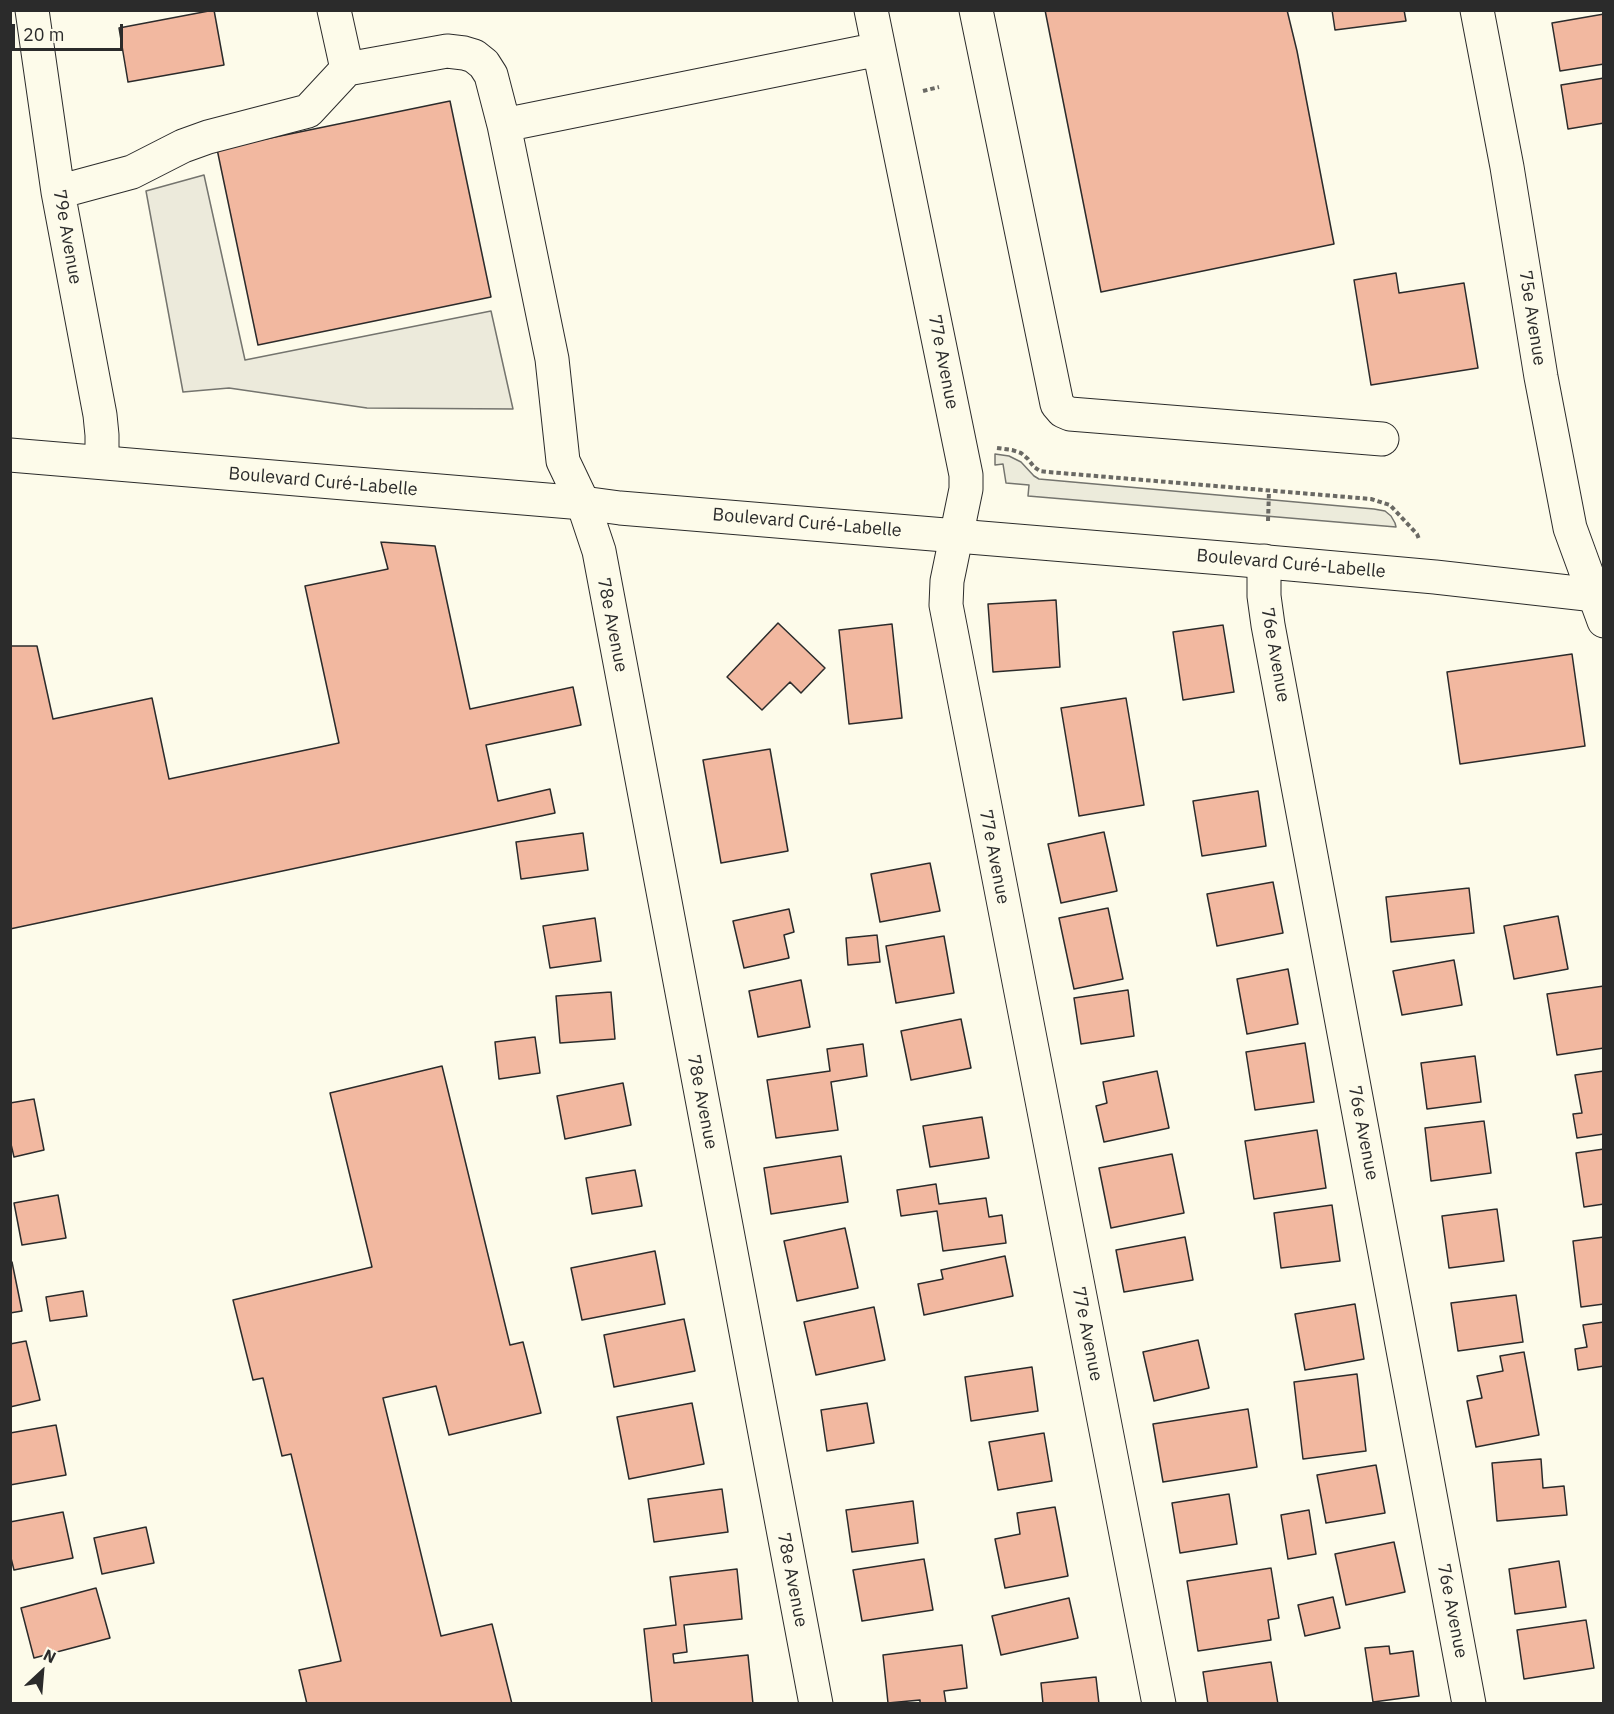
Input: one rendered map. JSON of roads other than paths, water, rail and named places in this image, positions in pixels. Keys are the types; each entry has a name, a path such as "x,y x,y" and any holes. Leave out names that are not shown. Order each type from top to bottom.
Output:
{"street":[{"name":"79e Avenue","path":"32,10 58,192 98,405 102,435 102,462"},
{"path":"58,192 132,172 183,146 208,137 308,111 347,69 334,10"},
{"name":"77e Avenue","path":"871,10 966,475 966,489 946,581 946,605 1159,1704"},
{"path":"976,10 1057,404 1063,411 1070,414 1382,439"},
{"name":"75e Avenue","path":"1477,10 1507,167 1541,377 1570,528 1601,604"},
{"path":"504,125 879,49"},
{"name":"78e Avenue","path":"347,69 447,51 474,56 484,64 491,75 504,125 552,359 563,461 583,503 599,551 816,1704"},
{"name":"Boulevard Curé-Labelle","path":"10,455 1435,577 1601,604"},
{"name":"76e Avenue","path":"1264,561 1264,596 1268,624 1469,1704"}]}
